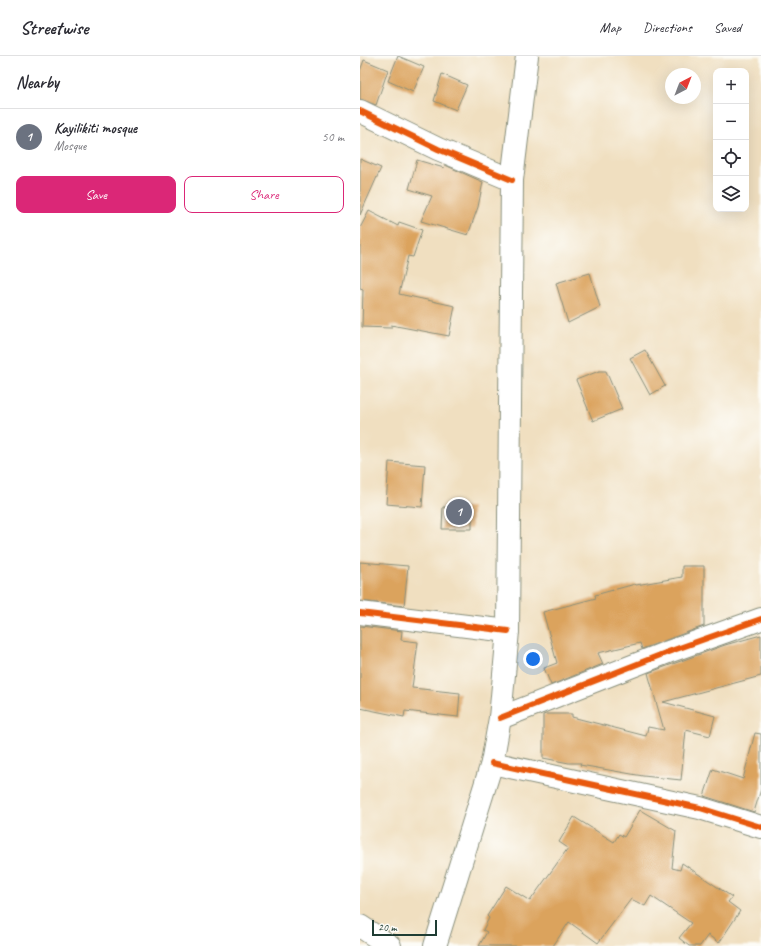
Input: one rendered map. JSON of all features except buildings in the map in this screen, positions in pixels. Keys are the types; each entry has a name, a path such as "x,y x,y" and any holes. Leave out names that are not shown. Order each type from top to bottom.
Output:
{"street":[{"path":"435,946 492,763 500,718 508,631 512,180 527,56"},
{"path":"360,111 438,149 512,180"},
{"path":"360,613 508,631"},
{"path":"500,718 668,652 761,619"},
{"path":"492,763 700,808 761,827"},
{"path":"360,926 390,946"}],"cycle path":[{"path":"360,111 438,149 512,180"},
{"path":"360,613 508,631"},
{"path":"500,718 668,652 761,619"},
{"path":"492,763 700,808 761,827"}],"place":[{"name":"Kayilikiti mosque","path":"459,512"}]}
